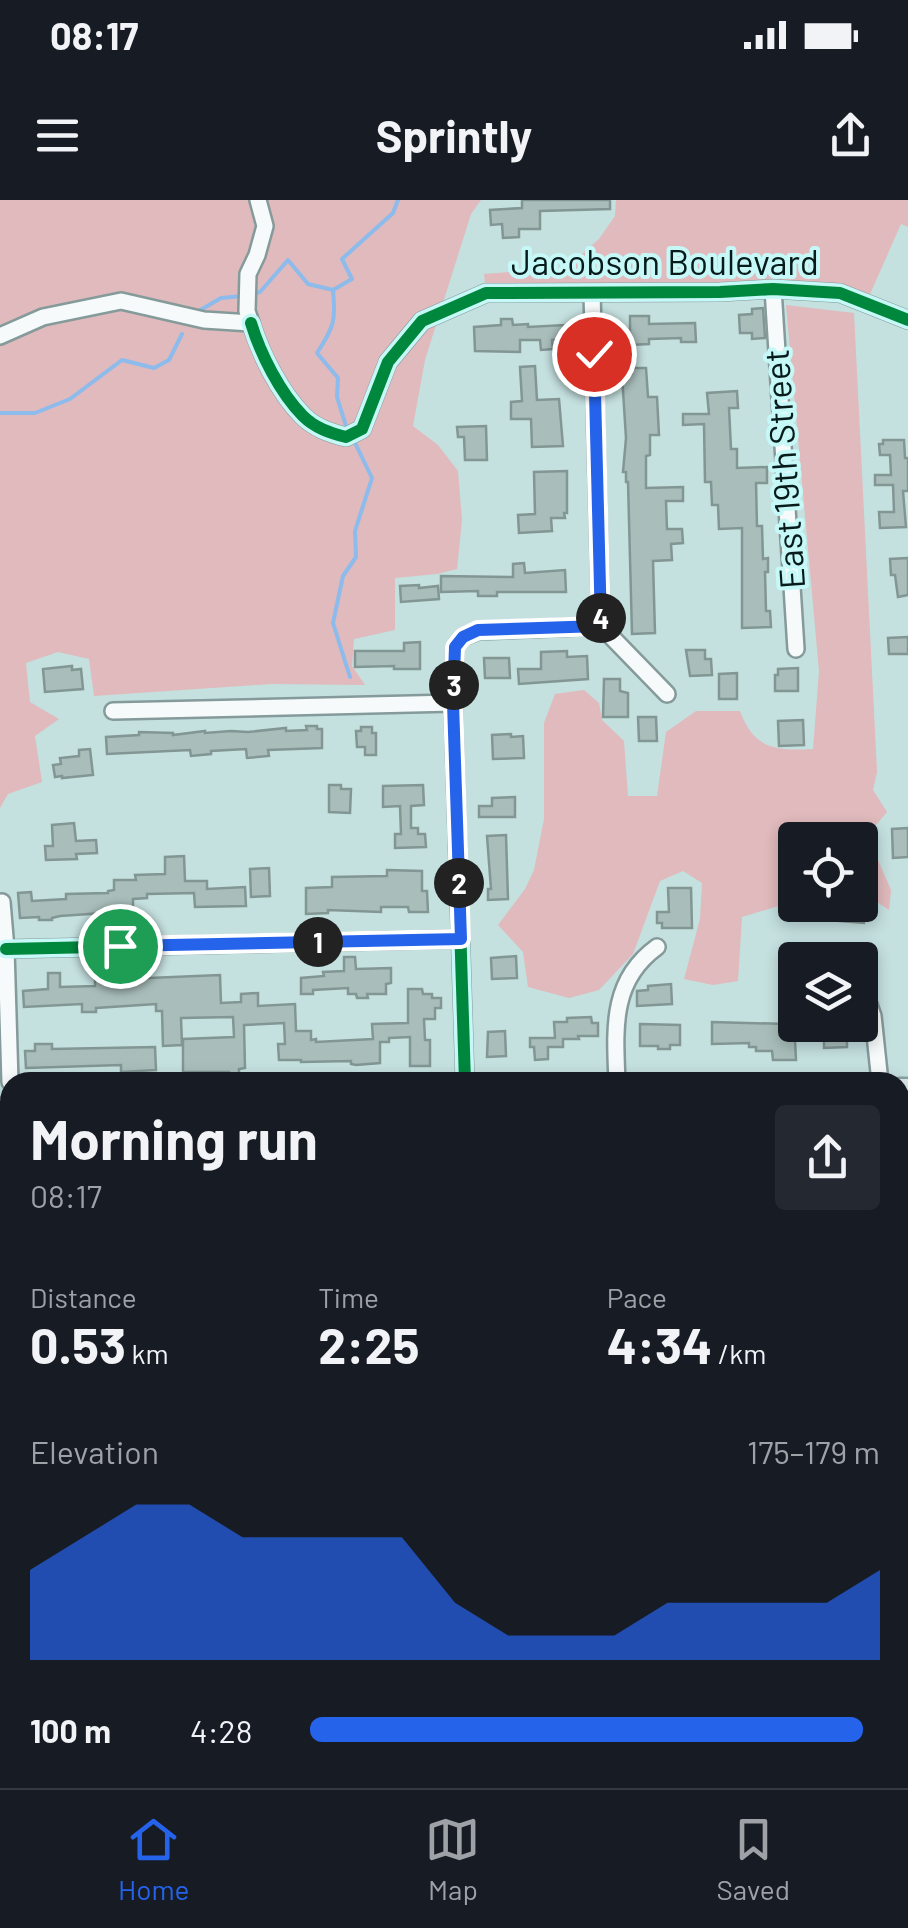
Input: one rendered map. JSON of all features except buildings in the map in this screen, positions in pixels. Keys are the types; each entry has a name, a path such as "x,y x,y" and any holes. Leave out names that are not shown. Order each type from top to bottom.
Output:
{"street":[{"path":"0,336 43,317 121,301 204,320 249,317 248,274 265,226 258,200"},
{"name":"Jacobson Boulevard","path":"249,317 258,348 303,416 327,432 346,438 362,430 388,362 422,321 486,293 773,289 840,293 908,320"},
{"name":"East 19th Street","path":"773,289 796,649"},
{"path":"592,294 601,626 666,694"},
{"path":"465,1072 453,703 455,647 463,637 478,630 601,626"},
{"path":"114,711 453,703"},
{"path":"2,902 10,1072"},
{"path":"6,949 461,939"},
{"path":"617,1072 618,1017 624,985 638,963 657,947"},
{"path":"876,1042 879,1072"}],"shaded area":[{"path":"0,200 481,200 471,214 425,360 413,426 438,445 458,471 462,520 457,569 395,578 395,630 354,639 352,666 365,685 272,684 94,696 89,659 58,652 26,663 30,702 59,719 35,736 42,782 8,794 0,808"},
{"path":"616,200 908,200 908,227 901,224 867,301 822,292 486,293 484,274 566,268 599,239 615,216"},
{"path":"786,305 854,313 877,772 873,790 887,812 878,822 778,822 778,906 742,917 738,981 713,985 684,979 700,919 702,883 683,871 660,881 633,954 599,990 569,998 528,987 523,952 498,925 534,870 544,819 544,723 555,694 584,690 599,703 602,720 624,741 628,796 657,796 666,732 696,711 740,711 752,733 768,745 813,749 819,671"},
{"path":"878,860 891,890 889,910 878,903"}],"waterway":[{"path":"252,294 260,292 288,260 308,284 333,290 352,279 342,259 393,213 398,200"},
{"path":"333,290 332,323 317,353 338,378 337,397 346,426"},
{"path":"197,312 221,298 243,296"},
{"path":"0,413 35,413 70,399 122,360 154,368 169,360 182,334"},
{"path":"350,677 333,623 343,576 356,557 355,531 372,478 356,445"}],"cycle path":[{"path":"251,323 272,372 295,407 318,427 346,437 362,429 388,362 422,321 486,293 773,289 840,293 908,320"},
{"path":"465,1072 453,703 455,647 463,637 478,631 601,626"},
{"path":"6,949 461,939"}],"route":[{"path":"120,946 461,939 453,703 455,647 463,637 478,630 601,626 594,354"}]}
